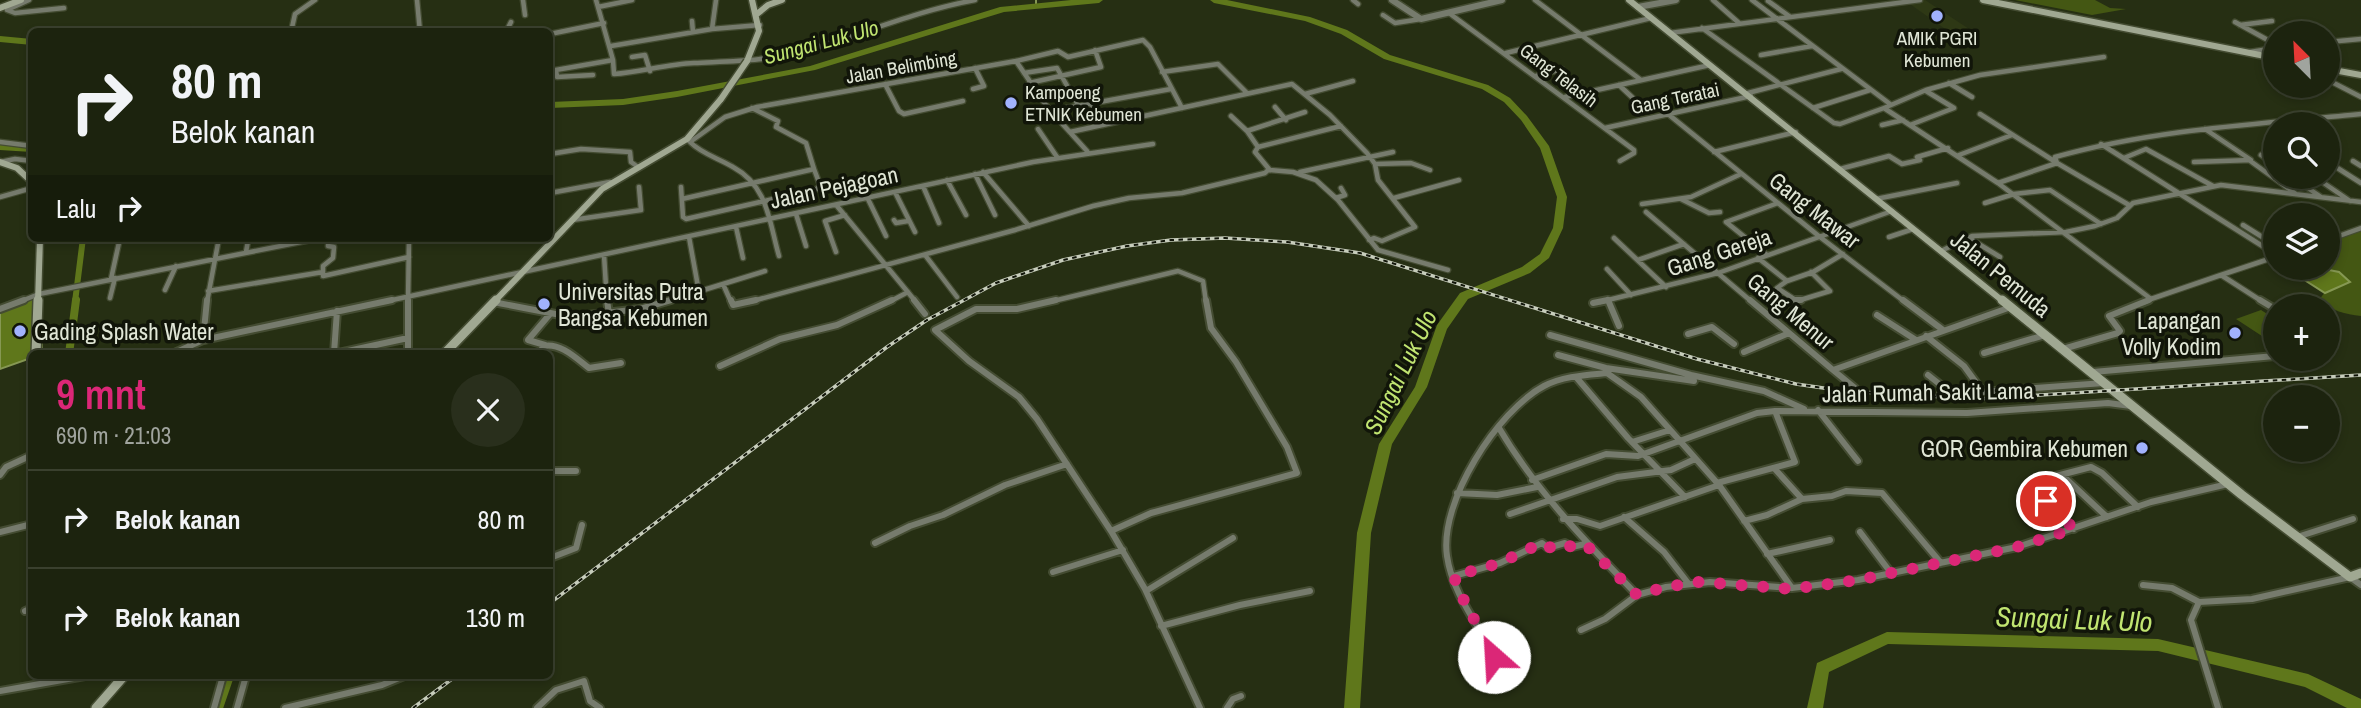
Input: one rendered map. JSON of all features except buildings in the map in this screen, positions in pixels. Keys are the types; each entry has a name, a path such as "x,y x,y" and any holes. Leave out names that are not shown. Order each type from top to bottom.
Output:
{"main road":[{"path":"0,8 21,0"},
{"path":"553,240 610,182 688,141 721,99 760,37 761,24 752,0"},
{"path":"761,0 780,1"},
{"name":"Jalan Pemuda","path":"1629,0 1749,94 2228,484 2350,577"},
{"path":"1983,0 2007,2 2263,56"},
{"path":"757,14 780,1"},
{"path":"2340,71 2361,75"},
{"path":"0,162 17,168 28,178"},
{"path":"36,350 40,242"},
{"path":"448,350 551,242"},
{"path":"2350,577 2361,573"},
{"path":"96,708 121,679"}],"street":[{"path":"29,0 7,10 15,13 64,8"},
{"path":"292,28 295,14 315,0"},
{"path":"417,0 420,28"},
{"path":"523,0 525,15"},
{"path":"596,0 611,46 614,74 650,71 691,63 740,63 804,51 931,8 975,0"},
{"path":"598,6 632,0"},
{"path":"712,29 716,0"},
{"path":"1353,0 1358,4"},
{"path":"1392,0 1421,19"},
{"path":"1470,0 1478,6"},
{"path":"1383,15 1395,23 1431,18 1502,0"},
{"path":"1535,0 1641,80"},
{"path":"1638,7 1676,0"},
{"path":"1713,0 1739,23"},
{"path":"1752,0 1890,104"},
{"path":"1670,33 1920,0"},
{"path":"1768,1 1789,16"},
{"name":"Gang Telasih","path":"1449,13 1635,151 1620,161"},
{"path":"1506,53 1651,18"},
{"path":"692,20 693,32"},
{"path":"508,28 511,22"},
{"path":"2263,22 2238,24 2263,39"},
{"path":"553,33 604,23"},
{"path":"611,46 712,29 761,24"},
{"path":"1702,28 1837,124 1949,83 2049,63 2104,57"},
{"path":"2340,41 2361,39"},
{"path":"1087,151 1050,111 1016,61 1054,52 1061,52 1066,57 1143,40 1150,47 1182,108"},
{"path":"1761,55 1812,46"},
{"path":"2249,53 2263,49"},
{"path":"1029,83 1102,66 1095,50"},
{"path":"632,57 645,55 650,71"},
{"path":"553,70 613,60"},
{"name":"Jalan Belimbing","path":"688,141 714,122 752,108 1016,61"},
{"path":"1162,72 1218,64 1247,93"},
{"path":"1565,97 1710,65"},
{"path":"973,89 984,86 975,68"},
{"path":"1024,73 1055,68 1078,105"},
{"path":"1536,76 1563,69"},
{"name":"Gang Teratai","path":"1605,128 1841,69"},
{"path":"556,70 557,77 593,75"},
{"path":"1305,94 1353,81"},
{"path":"1949,83 1972,96"},
{"path":"885,84 899,111 904,114 962,101"},
{"path":"1070,132 1288,84 1305,94 1369,156 1375,164 1378,180 1415,227 1382,241 1374,238 1369,240"},
{"path":"1619,85 1634,100"},
{"path":"2340,86 2361,97"},
{"path":"1050,111 1171,89"},
{"path":"1813,108 1870,90"},
{"path":"1910,125 1954,108 1926,90"},
{"path":"1090,102 1103,125"},
{"path":"1275,107 1286,120"},
{"path":"681,187 686,219 819,188 806,143 776,127 778,121 752,108"},
{"path":"1884,108 1959,155 2014,194 2151,299"},
{"path":"1247,131 1305,112"},
{"name":"Gang Mawar","path":"1668,114 1820,237 1943,330"},
{"path":"1980,114 2129,205"},
{"path":"2057,163 2055,157 2101,144 2164,132 2361,114"},
{"path":"1231,116 1247,131 1258,147"},
{"path":"1882,125 1903,120"},
{"path":"1269,170 1255,152 1258,147 1341,126"},
{"path":"1038,129 1057,157"},
{"path":"2205,129 2299,196"},
{"path":"1714,152 1796,132"},
{"path":"1959,155 1984,143 2012,135"},
{"path":"688,141 698,150 754,182 765,202 779,256"},
{"path":"0,142 28,146"},
{"name":"Jalan Pejagoan","path":"188,350 203,340 524,270 837,206 983,172 1087,151 1153,144"},
{"path":"2101,144 2263,248"},
{"path":"1840,169 1889,156 1902,164 1920,160 1917,157 1948,148"},
{"path":"553,154 581,149 630,152 631,162 638,167"},
{"path":"2124,158 2147,149 2213,186"},
{"path":"1297,173 1393,152"},
{"path":"0,162 15,159 28,161"},
{"path":"2194,162 2249,160"},
{"path":"2353,161 2361,166"},
{"path":"1375,164 1410,163 1430,170"},
{"path":"1998,183 2057,163"},
{"path":"682,199 814,169"},
{"path":"723,284 733,305 736,305 925,255 1093,206 1129,198 1182,193 1269,170 1297,173 1316,180 1336,198 1374,248 1448,270"},
{"path":"2340,170 2361,183"},
{"path":"983,172 997,192 1013,205 1029,226"},
{"path":"975,174 995,215"},
{"path":"1642,204 1707,191 1722,181 1741,174"},
{"path":"947,180 966,215"},
{"path":"1394,198 1459,180"},
{"path":"553,192 610,182"},
{"path":"1876,199 1957,183"},
{"path":"923,186 940,223"},
{"path":"1941,251 1969,238 1984,235 2066,232 2101,224 2117,218 2129,205 2213,186 2360,203"},
{"path":"572,220 639,212 643,208 639,187"},
{"path":"1336,198 1345,195 1341,188"},
{"path":"0,197 28,189"},
{"path":"2309,189 2322,198"},
{"path":"2332,189 2351,202"},
{"path":"1985,203 2014,194 2050,190 2101,224"},
{"path":"895,192 915,232"},
{"path":"1681,198 1709,213 1720,212"},
{"path":"868,199 886,236"},
{"path":"1768,255 1726,222 1778,203"},
{"path":"837,206 888,265 925,314"},
{"name":"Gang Gereja","path":"1593,303 1717,273 1892,211"},
{"name":"Gang Menur","path":"1646,212 1833,370 2011,307"},
{"path":"796,214 806,246"},
{"path":"836,252 825,221 845,215"},
{"path":"894,220 896,223 908,221"},
{"path":"2242,225 2263,238"},
{"path":"736,227 743,258"},
{"path":"2340,236 2361,228"},
{"path":"1889,237 1913,229"},
{"path":"689,237 699,292"},
{"path":"1614,238 1666,287"},
{"path":"1969,238 2000,257"},
{"path":"110,298 121,242"},
{"path":"203,340 208,291 218,242"},
{"path":"246,252 248,242"},
{"path":"0,309 39,293 298,242"},
{"path":"328,242 328,246 334,247 332,258 323,266 324,277 409,257"},
{"path":"408,350 409,242"},
{"path":"1638,260 1684,244"},
{"path":"1811,272 1830,291 1797,301 1777,288 1843,254"},
{"path":"604,255 604,291 609,314"},
{"path":"925,255 957,297"},
{"path":"1758,258 1787,281"},
{"path":"2063,349 2118,334 2120,331 2109,316 2263,260"},
{"path":"165,290 176,266"},
{"path":"1607,269 1631,295"},
{"path":"493,302 570,317 609,314 640,309 765,271"},
{"path":"1110,531 1151,513 1297,473 1287,447 1236,362 1211,328 1204,284 1198,277 1178,271 1022,308 976,309 935,330 969,361 1018,397 1037,419 1110,531 1123,550 1146,591 1200,708"},
{"path":"208,291 323,272"},
{"path":"2221,275 2263,301"},
{"path":"720,366 780,339 837,325 861,316 908,292"},
{"path":"1608,299 1619,326"},
{"path":"334,350 337,311"},
{"path":"550,314 528,340 551,344 570,353 589,368 621,363"},
{"path":"1877,315 1916,340"},
{"path":"1688,334 1712,327 1734,344"},
{"path":"1744,352 1789,333"},
{"path":"1550,335 1694,380"},
{"path":"1984,353 2047,335"},
{"path":"1926,336 1960,363 1983,392"},
{"path":"349,350 408,338"},
{"path":"542,350 545,345"},
{"path":"1558,355 1606,370 1682,375 1764,391 1807,410"},
{"path":"2093,372 2263,357"},
{"path":"1490,663 1493,661 1493,653 1458,589 1447,558 1447,531 1457,493 1499,428 1513,411 1542,387 1606,370"},
{"path":"1606,370 1639,396 1718,484 1792,589"},
{"path":"1833,370 1855,388"},
{"path":"1928,375 1952,394"},
{"path":"1576,377 1632,442 1685,497"},
{"path":"1940,395 2106,383"},
{"name":"Jalan Rumah Sakit Lama","path":"1531,480 1606,454 1632,458 1757,413 1818,410 1967,413 2108,403 2134,407"},
{"path":"1818,410 1858,461"},
{"path":"1563,519 1577,519 1600,526 1718,484 1795,461 1775,411"},
{"path":"1499,428 1531,480 1563,519 1637,595"},
{"path":"1632,442 1670,430"},
{"path":"0,475 6,467 28,457"},
{"path":"1510,514 1617,477 1671,470 1695,459"},
{"path":"875,543 910,526 943,515 1005,485 1067,464"},
{"path":"1774,468 1802,499"},
{"path":"2074,529 2031,485 2033,482 2088,468 2098,470 2138,507"},
{"path":"553,471 576,471"},
{"path":"2062,475 2107,517"},
{"path":"1581,630 1605,618 1637,595 1688,583 1739,583 1792,589 1891,573 2017,547 2138,507 2228,484"},
{"path":"1457,493 1513,494 1537,487"},
{"path":"1744,522 1770,516 1777,509 1802,499 1832,496 1846,491 1882,493 1941,563"},
{"path":"1624,517 1638,534 1674,562 1688,583"},
{"path":"2297,537 2353,519"},
{"path":"0,532 28,525"},
{"path":"553,557 575,550 582,525"},
{"path":"1860,532 1891,573"},
{"path":"1146,591 1233,538"},
{"path":"1767,554 1830,540"},
{"path":"1454,576 1500,563 1542,544 1548,548 1563,543 1572,547 1585,544"},
{"path":"1053,572 1123,550"},
{"path":"2143,585 2172,588 2199,602 2252,599 2350,577 2361,585"},
{"path":"1161,626 1240,605 1310,591"},
{"path":"2199,602 2191,620 2218,708"},
{"path":"0,691 68,679"},
{"path":"214,708 222,679"},
{"path":"237,708 245,679"},
{"path":"285,708 395,679"},
{"path":"537,708 556,690 584,681 590,701 600,708"},
{"path":"1227,708 1233,699 1241,695"}],"shaded area":[{"name":"AMIK PGRI Kebumen","path":"1925,0 1969,29 1951,33 1907,2"},
{"path":"2015,0 2095,0 2110,8 2126,9 2092,15"},
{"path":"2361,228 2361,316 2340,311 2340,294 2324,294 2325,292 2304,280 2340,280 2340,235"},
{"path":"2340,273 2350,282 2325,293 2305,280 2340,280"},
{"name":"Gading Splash Water","path":"39,294 42,350 28,350 28,359 0,369 0,309"},
{"path":"2263,311 2263,337 2236,319"}],"waterway":[{"name":"Sungai Luk Ulo","path":"553,105 623,102 677,94 812,68 1003,9 1099,0"},
{"name":"Sungai Luk Ulo","path":"1214,0 1307,19 1344,32 1387,57 1485,87 1507,100 1524,118 1545,148 1562,197 1558,228 1545,256 1526,270 1464,296 1441,328 1421,387 1386,444 1364,533 1352,708"},
{"name":"Sungai Luk Ulo","path":"0,39 28,42"},
{"path":"0,147 28,149"},
{"path":"75,302 82,242"},
{"path":"70,350 76,300"},
{"name":"Sungai Luk Ulo","path":"1815,708 1822,668 1887,638 2158,645 2308,681 2361,707"},
{"path":"219,708 229,679"}],"railway":[{"path":"553,601 887,347 927,320 996,283 1063,260 1127,246 1171,240 1225,238 1287,242 1360,253 1697,359 1796,384 1844,391 1977,399 2361,375"},
{"path":"413,708 452,679"}],"place":[{"name":"AMIK PGRI Kebumen","path":"1937,16"},
{"name":"Kampoeng ETNIK Kebumen","path":"1011,103"},
{"name":"Universitas Putra Bangsa Kebumen","path":"544,304"},
{"name":"Gading Splash Water","path":"20,331"},
{"name":"Lapangan Volly Kodim","path":"2235,333"},
{"name":"GOR Gembira Kebumen","path":"2142,448"}],"route":[{"path":"1494,657 1458,589 1454,576 1500,563 1539,544 1548,548 1563,543 1570,547 1585,544 1637,595 1699,582 1792,589 1925,567 2017,547 2074,529 2046,501"}]}
